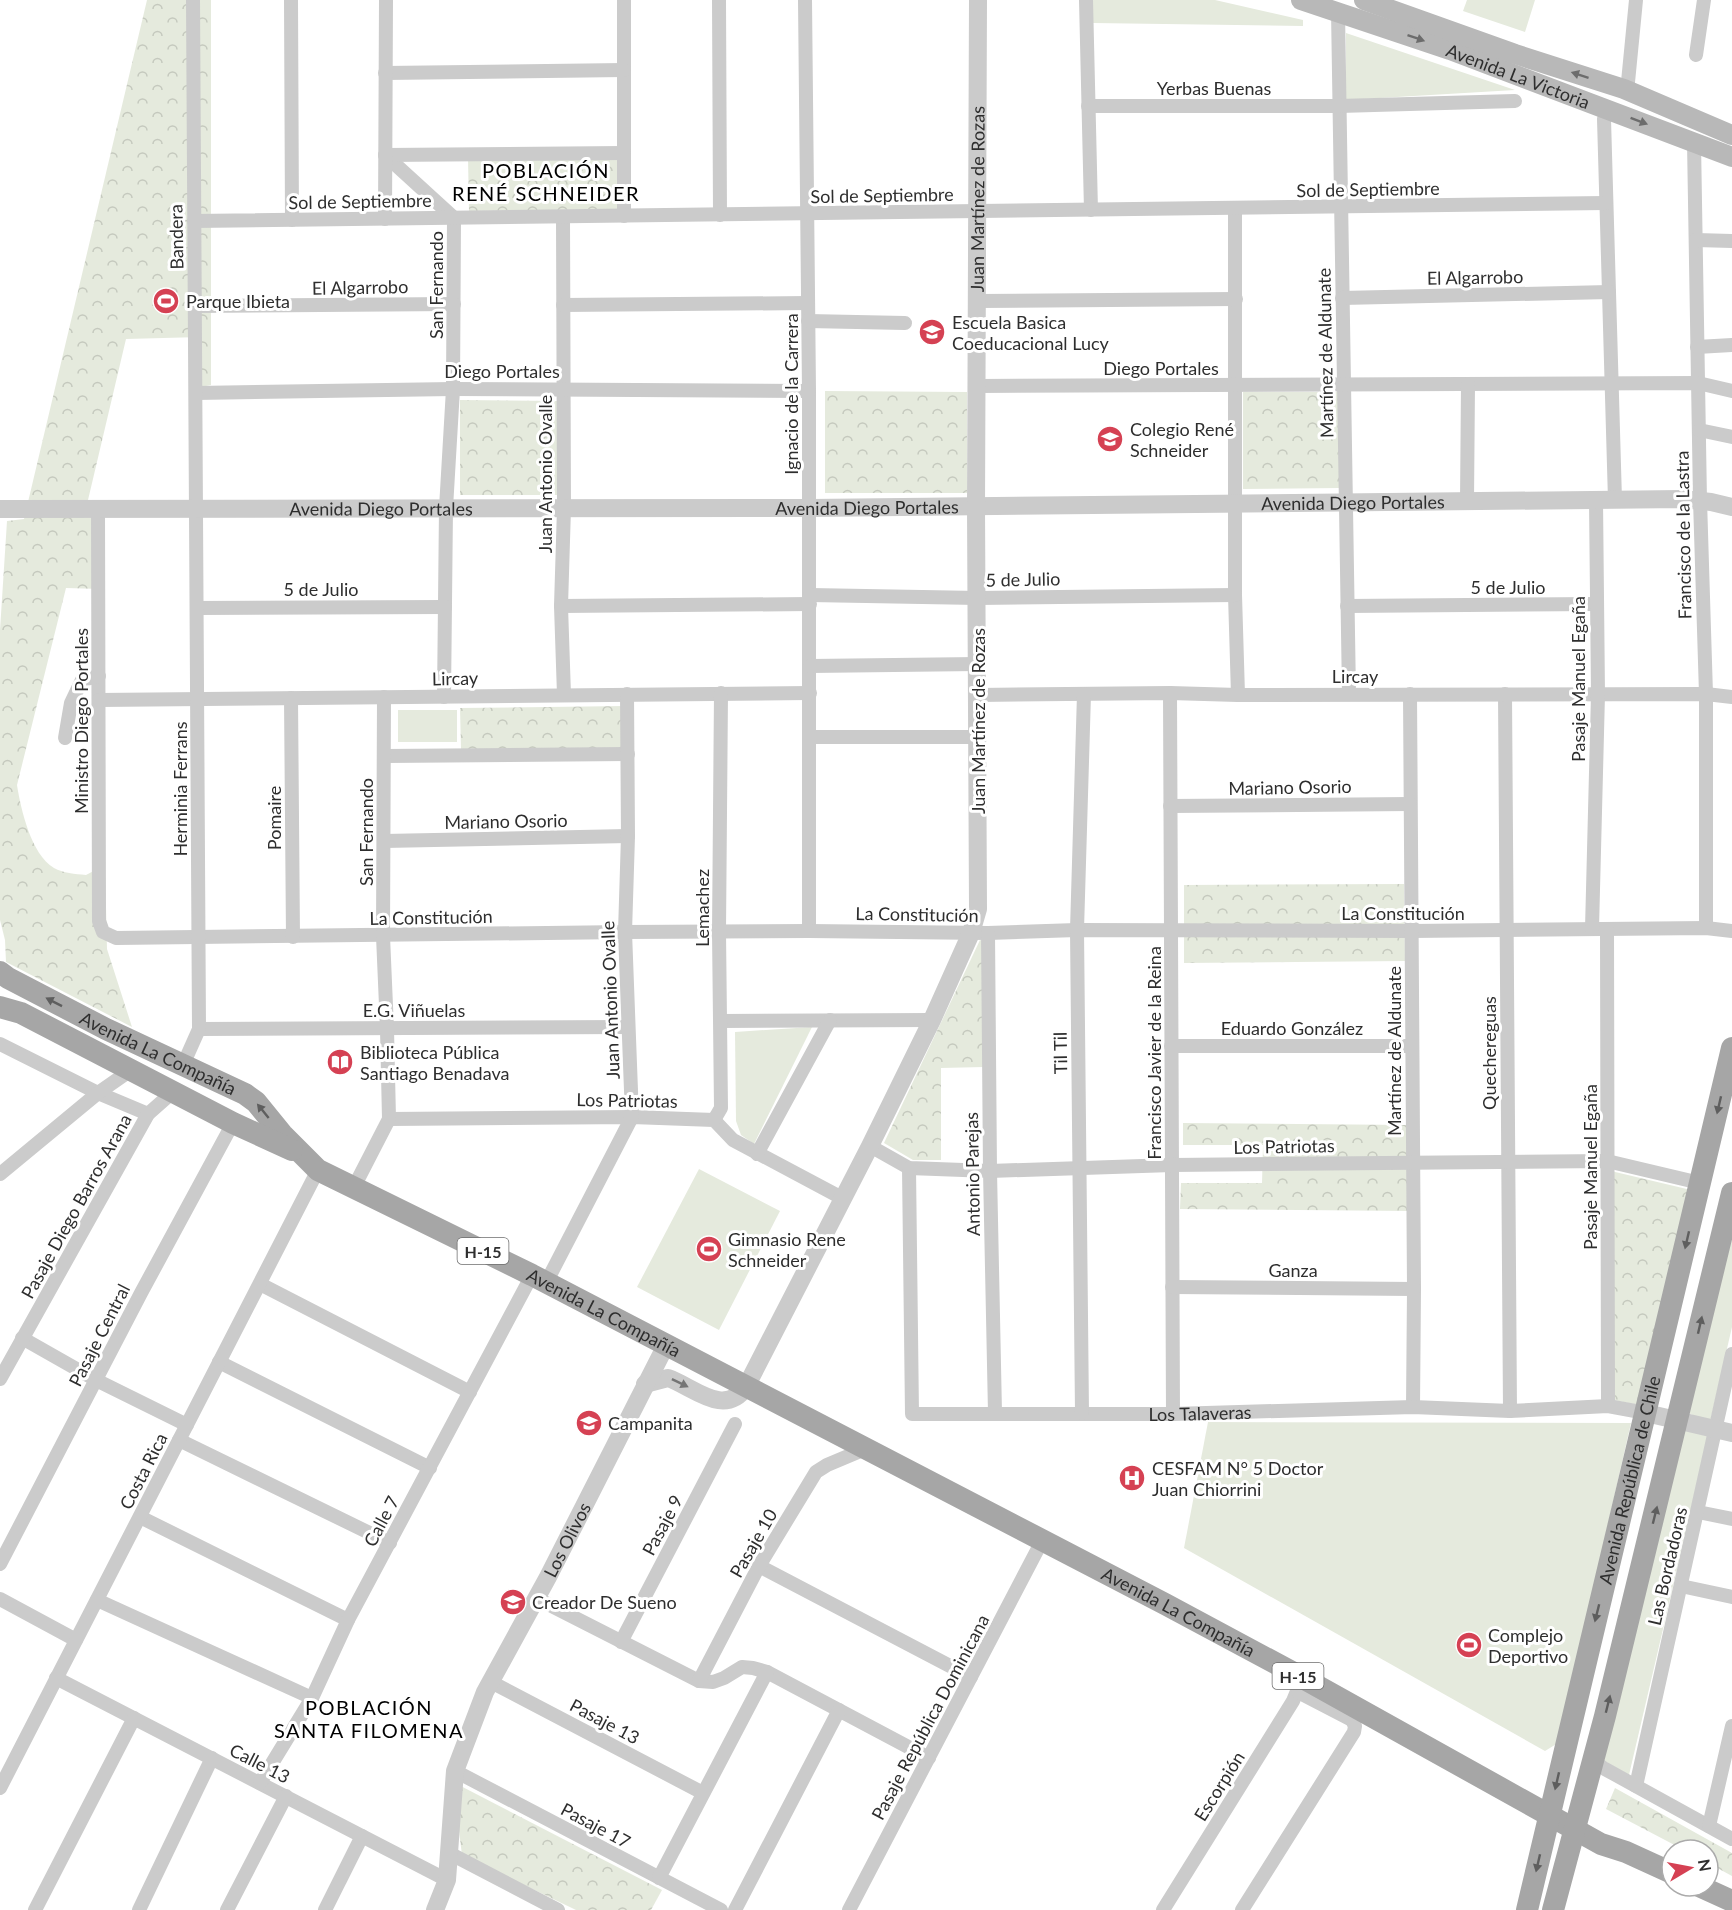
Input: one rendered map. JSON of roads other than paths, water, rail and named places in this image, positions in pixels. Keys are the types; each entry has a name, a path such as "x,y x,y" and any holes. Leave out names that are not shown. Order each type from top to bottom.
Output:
{"main road":[{"name":"Avenida La Victoria","path":"1301,0 1338,11 1393,13 1624,89 1732,135"},
{"name":"Avenida La Victoria","path":"1364,0 1608,109 1732,157"},
{"name":"Avenida La Compañía","path":"0,972 96,1024 245,1094 256,1102 301,1155 318,1170 539,1279 1042,1541 1300,1685 1601,1844 1626,1852 1660,1868"},
{"name":"Avenida La Compañía","path":"0,1007 21,1012 233,1124 301,1155"},
{"name":"Avenida República de Chile","path":"1527,1910 1731,1059"},
{"name":"Avenida República de Chile","path":"1553,1910 1593,1761 1732,1193"}],"street":[{"name":"Bandera","path":"193,0 197,509"},
{"path":"291,0 292,220"},
{"path":"385,219 386,0"},
{"path":"624,0 624,216"},
{"path":"719,0 720,215"},
{"name":"Ignacio de la Carrera","path":"805,0 810,508 809,931"},
{"name":"Juan Martínez de Rozas","path":"746,1388 932,1020 980,933 976,507 978,0"},
{"path":"1086,0 1091,210"},
{"path":"1624,89 1628,82 1636,0"},
{"path":"1696,55 1704,0"},
{"name":"Martínez de Aldunate","path":"1338,11 1349,694"},
{"path":"385,73 624,70"},
{"name":"Yerbas Buenas","path":"1088,106 1339,106 1515,101"},
{"path":"1608,109 1604,119 1615,500"},
{"name":"Francisco de la Lastra","path":"1694,142 1706,694 1706,928"},
{"path":"385,155 624,153"},
{"name":"San Fernando","path":"385,155 454,218 453,389 446,508 444,697"},
{"name":"Sol de Septiembre","path":"194,221 1606,204"},
{"path":"1235,208 1235,595 1238,695"},
{"name":"Juan Antonio Ovalle","path":"563,217 564,508 561,606 564,695"},
{"path":"1696,240 1732,241"},
{"name":"El Algarrobo","path":"1342,298 1609,292"},
{"path":"978,301 1236,299"},
{"path":"563,306 808,303"},
{"name":"El Algarrobo","path":"195,306 454,304"},
{"path":"808,321 905,323"},
{"path":"1697,347 1732,345"},
{"path":"1344,383 1698,383 1732,391"},
{"name":"Diego Portales","path":"978,386 1236,386 1344,383"},
{"path":"1467,501 1468,384"},
{"name":"Diego Portales","path":"196,393 453,389 809,391"},
{"path":"1699,430 1732,437"},
{"name":"Avenida Diego Portales","path":"0,509 810,508 1596,500 1700,500 1732,507"},
{"name":"Pasaje Manuel Egaña","path":"1592,929 1598,694 1596,500"},
{"name":"Ministro Diego Portales","path":"98,509 99,921 103,932"},
{"name":"Herminia Ferrans","path":"183,1065 199,1029 197,509"},
{"name":"5 de Julio","path":"561,606 810,600 1235,595"},
{"name":"5 de Julio","path":"1347,606 1597,604"},
{"name":"5 de Julio","path":"198,608 445,607"},
{"path":"810,666 978,664"},
{"path":"65,738 71,703 82,680 99,676"},
{"name":"Lemachez","path":"714,1120 722,1108 721,693"},
{"name":"Lircay","path":"99,700 810,693"},
{"name":"Francisco Javier de la Reina","path":"1170,693 1173,1414"},
{"name":"Juan Antonio Ovalle","path":"539,1279 632,1117 625,932 628,836 627,694"},
{"name":"Til Til","path":"1082,1413 1077,930 1084,694"},
{"name":"Martínez de Aldunate","path":"1410,694 1413,1407"},
{"name":"Quechereguas","path":"1504,694 1510,1411"},
{"name":"Lircay","path":"978,695 1706,694 1732,697"},
{"name":"San Fernando","path":"354,1188 388,1119 383,936 384,697"},
{"name":"Pomaire","path":"291,698 293,937"},
{"path":"810,737 978,737"},
{"name":"San Fernando","path":"385,756 628,754"},
{"name":"Mariano Osorio","path":"1170,806 1410,804"},
{"name":"Mariano Osorio","path":"384,841 628,836"},
{"name":"La Constitución","path":"103,932 116,938 809,931 980,933 1077,930 1412,931 1706,928 1732,931"},
{"name":"Pasaje Manuel Egaña","path":"1607,929 1608,1406"},
{"name":"Antonio Parejas","path":"980,933 990,1171 995,1413"},
{"path":"757,1154 830,1020"},
{"path":"721,1021 932,1020"},
{"name":"E.G. Viñuelas","path":"199,1029 628,1027"},
{"path":"0,1044 98,1093 148,1114"},
{"name":"Eduardo González","path":"1171,1046 1412,1046"},
{"path":"0,1174 98,1093 131,1070"},
{"name":"Pasaje Diego Barros Arana","path":"0,1379 148,1114 174,1091"},
{"name":"Los Patriotas","path":"388,1119 632,1117 714,1120"},
{"path":"714,1120 733,1140 842,1198"},
{"name":"Pasaje Central","path":"0,1564 141,1293 233,1124"},
{"name":"Los Patriotas","path":"870,1146 909,1168 990,1171 1172,1165 1608,1161 1700,1183"},
{"name":"Los Talaveras","path":"909,1168 912,1414 1173,1414 1413,1407 1510,1411 1608,1406 1678,1419 1724,1431"},
{"name":"Costa Rica","path":"0,1788 318,1170"},
{"name":"Calle 7","path":"260,1783 312,1698 348,1620 470,1392 539,1279"},
{"path":"260,1284 470,1392"},
{"name":"Ganza","path":"1172,1287 1414,1289"},
{"path":"22,1338 96,1380 187,1425"},
{"name":"Los Olivos","path":"435,1910 447,1880 455,1771 491,1682 666,1345"},
{"name":"Las Bordadoras","path":"1636,1786 1698,1512 1724,1431 1732,1354"},
{"path":"219,1362 430,1468"},
{"name":"Avenida La Compañía","path":"645,1384 668,1378 697,1392 724,1401 732,1401 746,1388"},
{"name":"Pasaje 9","path":"621,1642 735,1424"},
{"path":"179,1440 390,1543"},
{"name":"Pasaje 10","path":"699,1681 759,1566 816,1472 865,1449"},
{"path":"1698,1512 1732,1519"},
{"path":"140,1517 348,1620"},
{"name":"Pasaje República Dominicana","path":"849,1910 1042,1541"},
{"path":"759,1566 971,1677"},
{"path":"1681,1586 1732,1598"},
{"path":"536,1598 699,1681 713,1682 742,1667 767,1672 929,1758"},
{"path":"0,1599 76,1640"},
{"path":"97,1600 312,1698"},
{"path":"658,1878 767,1672"},
{"name":"Calle 13","path":"56,1678 447,1880"},
{"name":"Pasaje 13","path":"491,1682 703,1793"},
{"path":"1242,1910 1354,1732 1353,1720 1300,1685"},
{"name":"Escorpión","path":"1163,1910 1300,1685"},
{"path":"735,1910 839,1710"},
{"path":"35,1910 134,1718"},
{"path":"1709,1826 1732,1726"},
{"path":"139,1910 212,1758"},
{"path":"1593,1761 1732,1839"},
{"name":"Pasaje 17","path":"455,1771 721,1910"},
{"path":"227,1910 286,1796"},
{"path":"325,1910 362,1836"},
{"path":"449,1853 540,1906 558,1910"}],"place":[{"name":"Parque Ibieta","path":"166,301"},
{"name":"Escuela Basica Coeducacional Lucy","path":"932,332"},
{"name":"Colegio René Schneider","path":"1110,439"},
{"name":"Biblioteca Pública Santiago Benadava","path":"340,1062"},
{"name":"Gimnasio Rene Schneider","path":"709,1249"},
{"name":"Campanita","path":"589,1423"},
{"name":"CESFAM N° 5 Doctor Juan Chiorrini","path":"1132,1478"},
{"name":"Creador De Sueno","path":"513,1602"},
{"name":"Complejo Deportivo","path":"1469,1645"}],"district":[{"name":"POBLACIÓN RENÉ SCHNEIDER","path":"546,182"},
{"name":"POBLACIÓN SANTA FILOMENA","path":"369,1718"}]}
